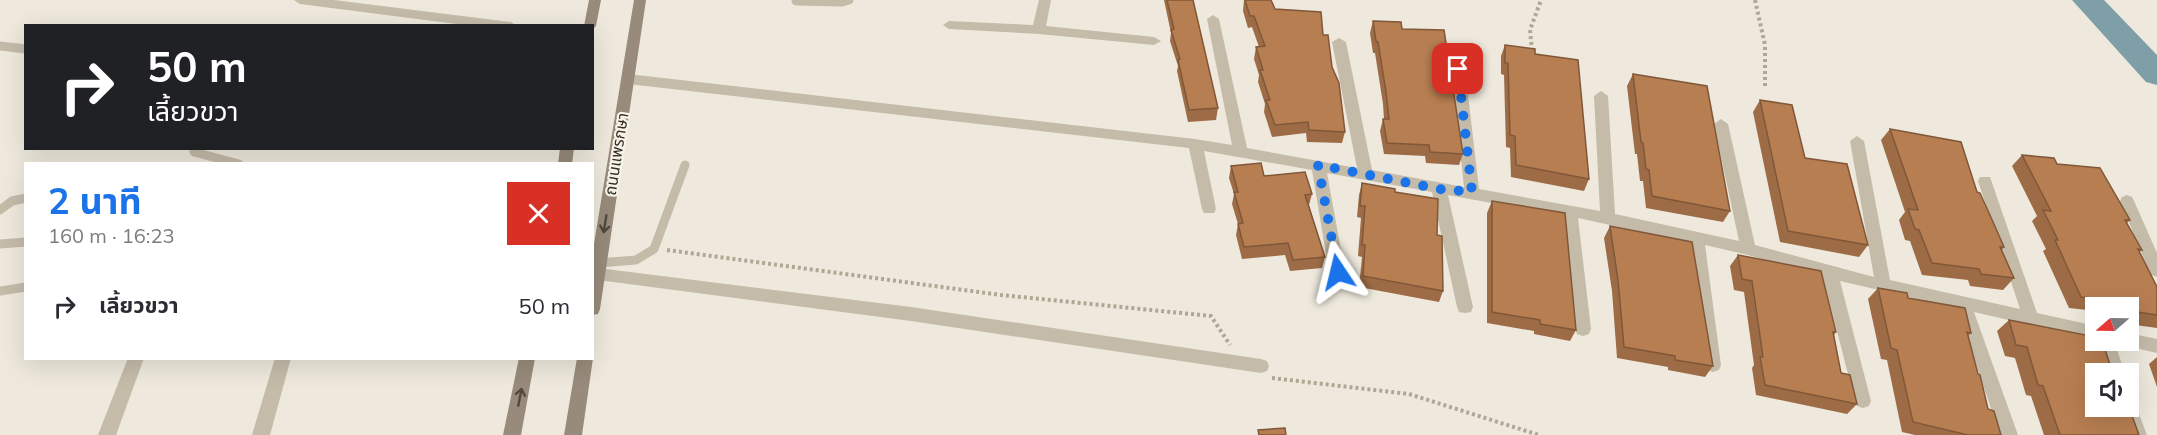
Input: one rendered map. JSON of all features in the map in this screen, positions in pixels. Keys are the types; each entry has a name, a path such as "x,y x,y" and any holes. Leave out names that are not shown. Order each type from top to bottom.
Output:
{"main road":[{"path":"590,24 595,0"},
{"name":"ถนนแพรกษา","path":"594,298 640,0"},
{"path":"512,435 527,360"},
{"path":"573,435 585,360"}],"street":[{"path":"300,0 495,24"},
{"path":"1039,30 1045,0"},
{"path":"1213,19 1241,152"},
{"path":"949,25 1039,30 1154,41"},
{"path":"1339,42 1366,174"},
{"path":"1458,69 1472,192"},
{"path":"627,79 1195,144 1318,165 1439,189 1472,192 1608,218 1748,249 1830,273 1964,305 2085,331"},
{"path":"1601,96 1608,218"},
{"path":"1721,124 1748,249"},
{"path":"1857,141 1883,285"},
{"path":"1195,144 1209,209"},
{"path":"1318,165 1338,272"},
{"path":"1985,181 2031,319"},
{"path":"1439,189 1465,307"},
{"path":"2127,201 2157,271"},
{"path":"1570,212 1583,329"},
{"path":"1696,238 1713,365"},
{"path":"599,269 1261,366"},
{"path":"1830,273 1863,400"},
{"path":"1964,305 2009,435"},
{"path":"2139,342 2157,346"},
{"path":"107,435 135,360"},
{"path":"261,435 282,360"},
{"path":"2132,417 2138,435"}],"lane":[{"path":"796,1 842,2 849,0"},
{"path":"0,46 24,49"},
{"path":"194,152 232,162"},
{"path":"599,269 646,258 654,249 685,165"},
{"path":"0,210 10,201 24,198"},
{"path":"0,244 24,242"},
{"path":"0,291 24,287"}],"path":[{"path":"1533,57 1530,30 1541,0"},
{"path":"1755,0 1765,45 1765,88"}],"building":[{"path":"1167,0 1193,0 1218,108 1189,110 1178,60 1180,59 1171,30 1174,29"},
{"path":"1245,0 1271,0 1275,9 1321,12 1323,35 1328,35 1332,67 1339,83 1345,132 1309,130 1308,122 1275,125 1266,100 1270,100 1260,70 1263,70 1256,47 1265,46 1254,16 1250,16"},
{"path":"1373,21 1401,22 1402,29 1444,30 1463,154 1430,152 1429,145 1387,143 1383,119 1389,119 1386,92"},
{"path":"1505,45 1535,49 1535,54 1578,60 1589,179 1516,165 1515,136 1510,135 1508,63 1505,63"},
{"path":"1633,74 1707,86 1730,211 1652,196 1649,170 1646,169 1641,142"},
{"path":"1760,100 1792,105 1805,158 1847,164 1868,245 1788,231"},
{"path":"1890,129 1961,142 1977,192 1980,193 2004,247 2000,247 2014,278 1981,274 1979,269 1932,263 1908,209 1918,210"},
{"path":"2022,155 2054,158 2057,164 2100,168 2130,220 2125,220 2142,250 2138,249 2157,287 2157,315 2139,312 2139,297 2081,297 2043,210 2051,211"},
{"path":"1261,163 1264,176 1305,172 1312,194 1305,195 1325,257 1293,260 1288,243 1244,247 1238,224 1243,223 1234,192 1238,192 1231,166"},
{"path":"1362,183 1395,189 1395,192 1438,199 1437,235 1442,236 1443,291 1363,276 1365,245 1362,245 1365,206 1360,206"},
{"path":"1492,201 1565,213 1576,330 1540,324 1540,320 1492,312"},
{"path":"1610,226 1692,242 1713,366 1675,360 1675,356 1624,347"},
{"path":"1738,255 1821,271 1836,332 1833,332 1841,373 1850,375 1857,404 1765,385 1752,281 1742,279"},
{"path":"1878,288 1907,293 1908,298 1965,308 1971,333 1967,332 1978,374 1988,409 1994,411 2001,435 1968,435 1913,422 1897,350 1891,348"},
{"path":"2009,320 2085,335 2085,351 2106,351 2109,363 2085,363 2085,417 2132,417 2139,435 2060,435 2043,386 2038,385 2027,347 2016,345"},
{"path":"1285,428 1286,435 1259,435 1258,430"}],"waterway":[{"path":"2087,0 2157,74"}],"route":[{"path":"1338,272 1318,165 1439,189 1472,192 1458,69"}]}
